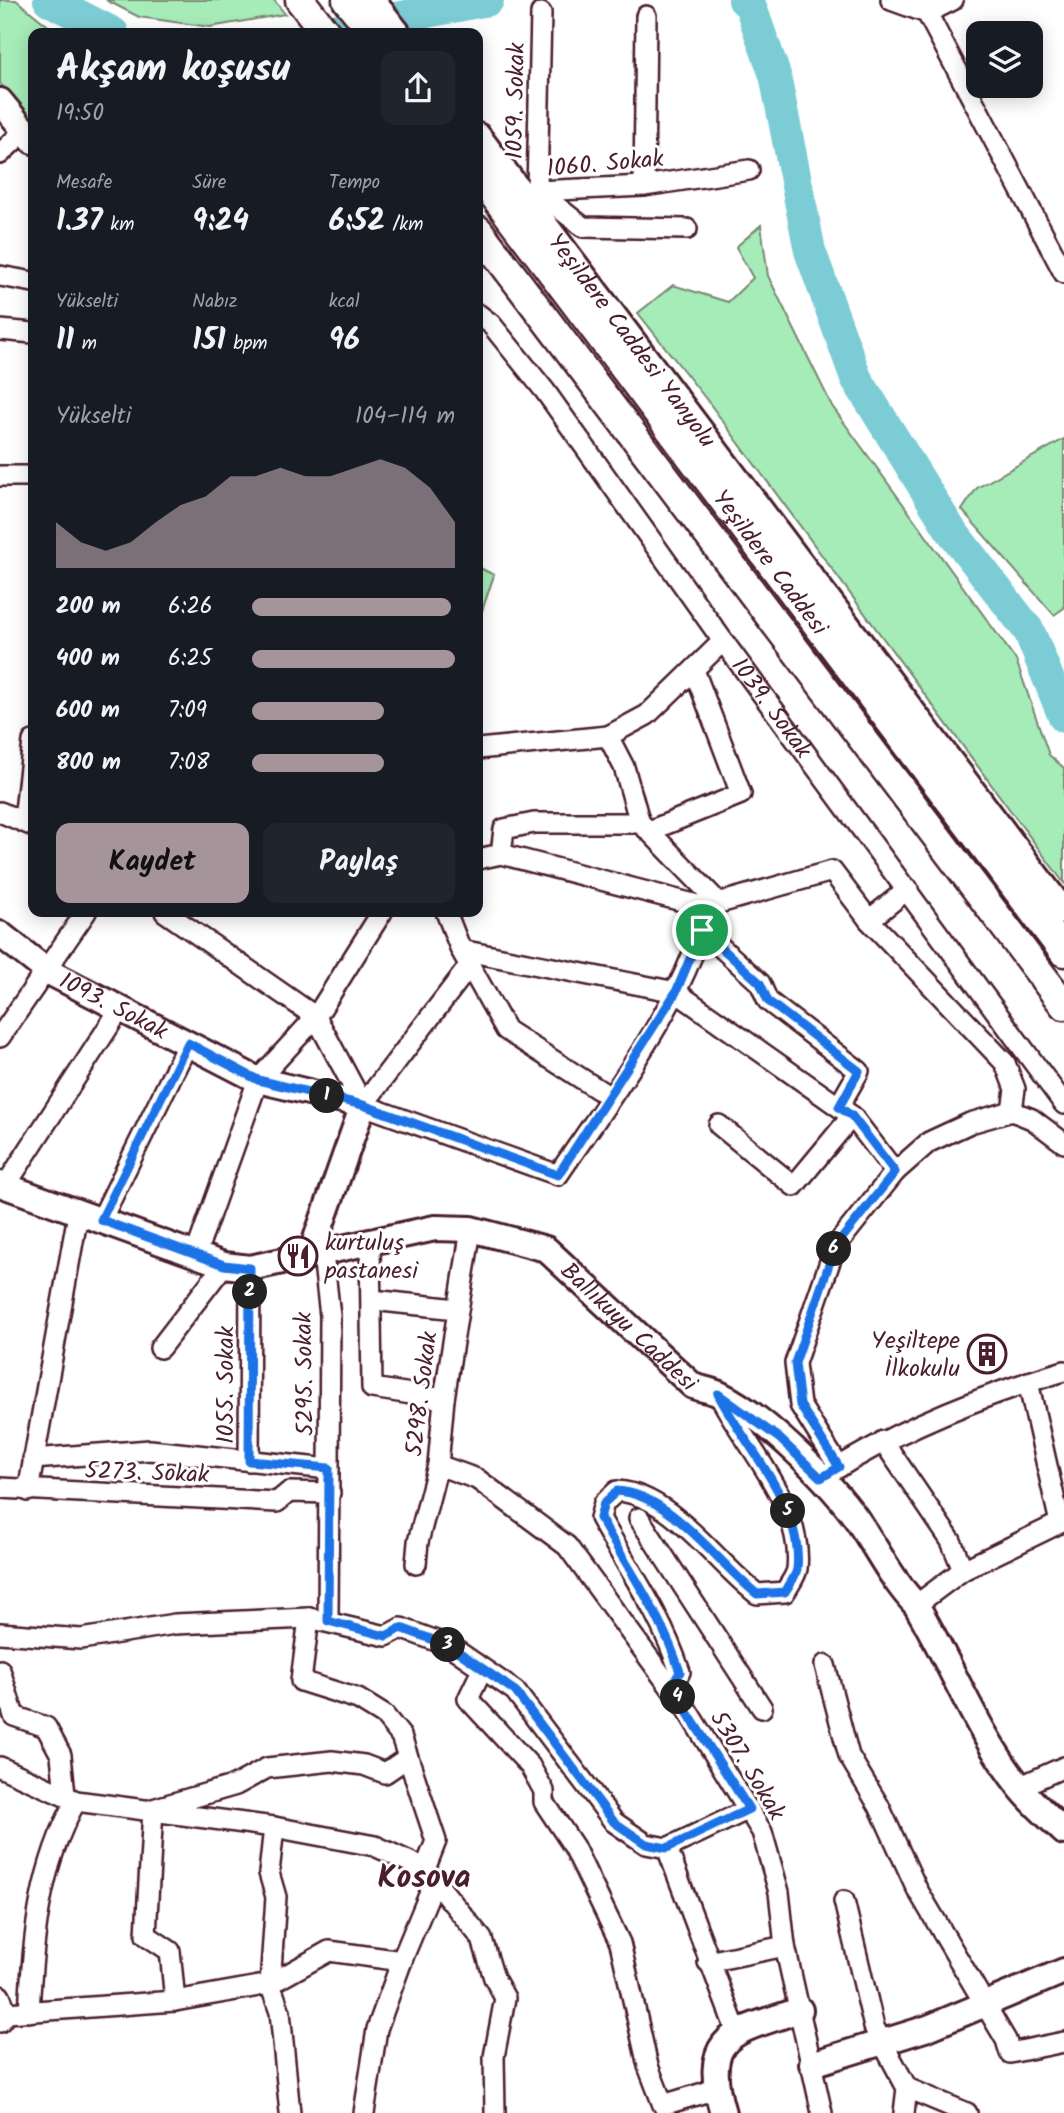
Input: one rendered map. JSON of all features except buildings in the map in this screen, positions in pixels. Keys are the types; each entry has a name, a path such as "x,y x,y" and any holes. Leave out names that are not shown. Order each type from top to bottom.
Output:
{"highway":[{"path":"300,0 323,28"},
{"path":"356,1 371,28"},
{"name":"Yeşildere Caddesi","path":"483,181 1064,952"},
{"name":"Yeşildere Caddesi","path":"483,237 1064,1005"}],"main road":[{"path":"356,1 391,28"},
{"path":"0,101 28,136"},
{"name":"Yeşildere Caddesi Yanyolu","path":"483,143 1064,912"},
{"name":"1093. Sokak","path":"0,934 47,971 258,1080 363,1105"},
{"path":"316,1255 363,1105"},
{"name":"Ballıkuyu Caddesi","path":"3,1184 224,1265 250,1268 435,1228 471,1229 546,1249 693,1387 718,1394 830,1473 856,1518 916,1605 970,1710 1019,1787 1064,1832"},
{"path":"812,2064 928,2028 1064,1971"},
{"path":"723,2113 716,2089 713,2062 722,2046 737,2033 800,2010"}],"street":[{"path":"891,0 930,6 953,0"},
{"path":"930,6 1064,273"},
{"name":"1059. Sokak","path":"537,191 541,13"},
{"path":"644,187 646,16"},
{"path":"0,154 28,136"},
{"name":"1060. Sokak","path":"537,191 644,187 749,170"},
{"name":"1060. Sokak","path":"537,191 583,227"},
{"path":"569,255 579,242 583,227 687,229"},
{"path":"0,276 28,281"},
{"name":"1039. Sokak","path":"483,318 491,324 545,391 723,641 1064,1104"},
{"path":"0,330 28,333"},
{"path":"0,476 28,476"},
{"path":"483,748 608,736 647,715 723,641"},
{"path":"501,854 504,829 534,822 645,827 741,794 694,670"},
{"path":"608,736 624,767 645,827 712,905"},
{"path":"0,812 28,823"},
{"path":"483,858 501,854 712,905 832,871 869,920 1005,1063 1015,1089 1012,1111"},
{"path":"869,920 908,889"},
{"path":"172,917 316,1017 363,1105 558,1175 676,992 712,905"},
{"path":"0,1037 83,917"},
{"path":"195,1256 258,1080 316,1017 379,917"},
{"path":"448,917 465,957 506,1030 610,1097"},
{"path":"702,930 760,983 768,1001 859,1071 845,1111 794,1186 719,1125"},
{"path":"363,1105 465,957"},
{"path":"465,957 676,992 845,1111 895,1172"},
{"path":"3,1184 120,1009"},
{"path":"28,1491 33,1459 90,1217 188,1043"},
{"path":"1064,1143 1032,1119 1012,1111 970,1123 929,1142 895,1172 835,1247 795,1363 800,1405 830,1473 883,1441 1028,1382 1064,1371"},
{"name":"5298. Sokak","path":"416,1564 418,1542 438,1465 444,1399 471,1229"},
{"path":"370,1244 372,1388 444,1399"},
{"name":"5295. Sokak","path":"316,1255 330,1316 330,1493 318,1619 301,1681 358,1699 384,1716 401,1736 407,1758"},
{"path":"160,1348 224,1265"},
{"name":"1055. Sokak","path":"249,1461 250,1268"},
{"path":"372,1300 457,1309"},
{"path":"916,1605 962,1570 1062,1522 1028,1382"},
{"path":"671,1687 680,1672 674,1653 642,1586 600,1518 604,1503 617,1491 634,1492 681,1522 736,1578 757,1594 785,1592 797,1571 796,1545 789,1513 775,1484 735,1427 718,1394"},
{"path":"883,1441 951,1541 962,1570"},
{"path":"33,1459 150,1450 329,1468"},
{"name":"5307. Sokak","path":"438,1465 477,1479 567,1546 671,1687 749,1809 762,1832 779,1892 785,1946 822,2113"},
{"name":"5273. Sokak","path":"0,1488 277,1502 289,1492 330,1493"},
{"path":"639,1518 762,1708"},
{"path":"0,1633 81,1640 175,1624 318,1619 386,1636 401,1628 450,1646 515,1691 614,1822 646,1844 667,1848 749,1809"},
{"path":"825,1665 849,1756 879,1806 917,1889 1010,2053 1064,2042"},
{"path":"0,1670 14,1716 46,1727 61,1755 70,1798 40,1900 33,1938 29,2012"},
{"path":"482,1670 468,1699 530,1766 544,1791 544,1802 574,1847 620,1944 648,2066 663,2105 716,2089"},
{"path":"153,1809 236,1785 267,1768 332,1761 364,1765 385,1773 407,1758 436,1841 430,1876 377,2029 364,2113"},
{"path":"1019,1787 1064,1767"},
{"path":"2,1772 70,1798 274,1827 375,1846 430,1876 482,1939 505,1998 494,2057 495,2113"},
{"path":"153,1809 146,1935 170,1951 175,2001"},
{"path":"274,1827 269,1873 276,1897 270,1984 280,2012 290,2113"},
{"path":"667,1848 737,2033"},
{"path":"844,1901 874,2027 907,2088 904,2113"},
{"path":"708,1962 785,1946"},
{"path":"2,2011 29,2012 175,2001 270,1984 329,1951 401,1961"},
{"path":"907,2088 967,2113"}],"green space":[{"path":"0,0 16,0 51,28 28,28 28,121 0,83"},
{"path":"106,0 274,0 285,14 210,27 139,17"},
{"path":"761,225 768,276 832,406 1016,660 1049,755 1064,768 1064,883 710,404 638,313 673,285 728,302 753,278 736,247"},
{"path":"1064,439 1064,608 1054,615 962,510 977,488"},
{"path":"483,570 494,575 483,608"}],"waterway":[{"path":"49,0 103,28"},
{"path":"345,28 488,0"},
{"path":"744,0 750,5 775,75 810,251 856,378 950,529 1029,631 1064,717"}],"place":[{"name":"kurtuluş pastanesi","path":"298,1256"},
{"name":"Yeşiltepe İlkokulu","path":"987,1354"}],"district":[{"name":"Kosova","path":"424,1876"}],"route":[{"path":"702,930 760,983 768,1001 859,1071 839,1107 852,1116 895,1172 835,1247 795,1363 800,1405 839,1467 821,1478 779,1438 718,1394 735,1427 775,1484 789,1513 796,1545 797,1571 785,1592 757,1594 736,1578 681,1522 634,1492 617,1491 604,1503 600,1518 617,1550 642,1586 674,1653 680,1672 671,1687 749,1809 667,1848 646,1844 614,1822 515,1691 450,1646 401,1628 386,1636 328,1621 329,1468 249,1461 250,1268 224,1265 195,1256 101,1220 188,1043 258,1080 363,1105 558,1175 676,992 702,930"}]}
